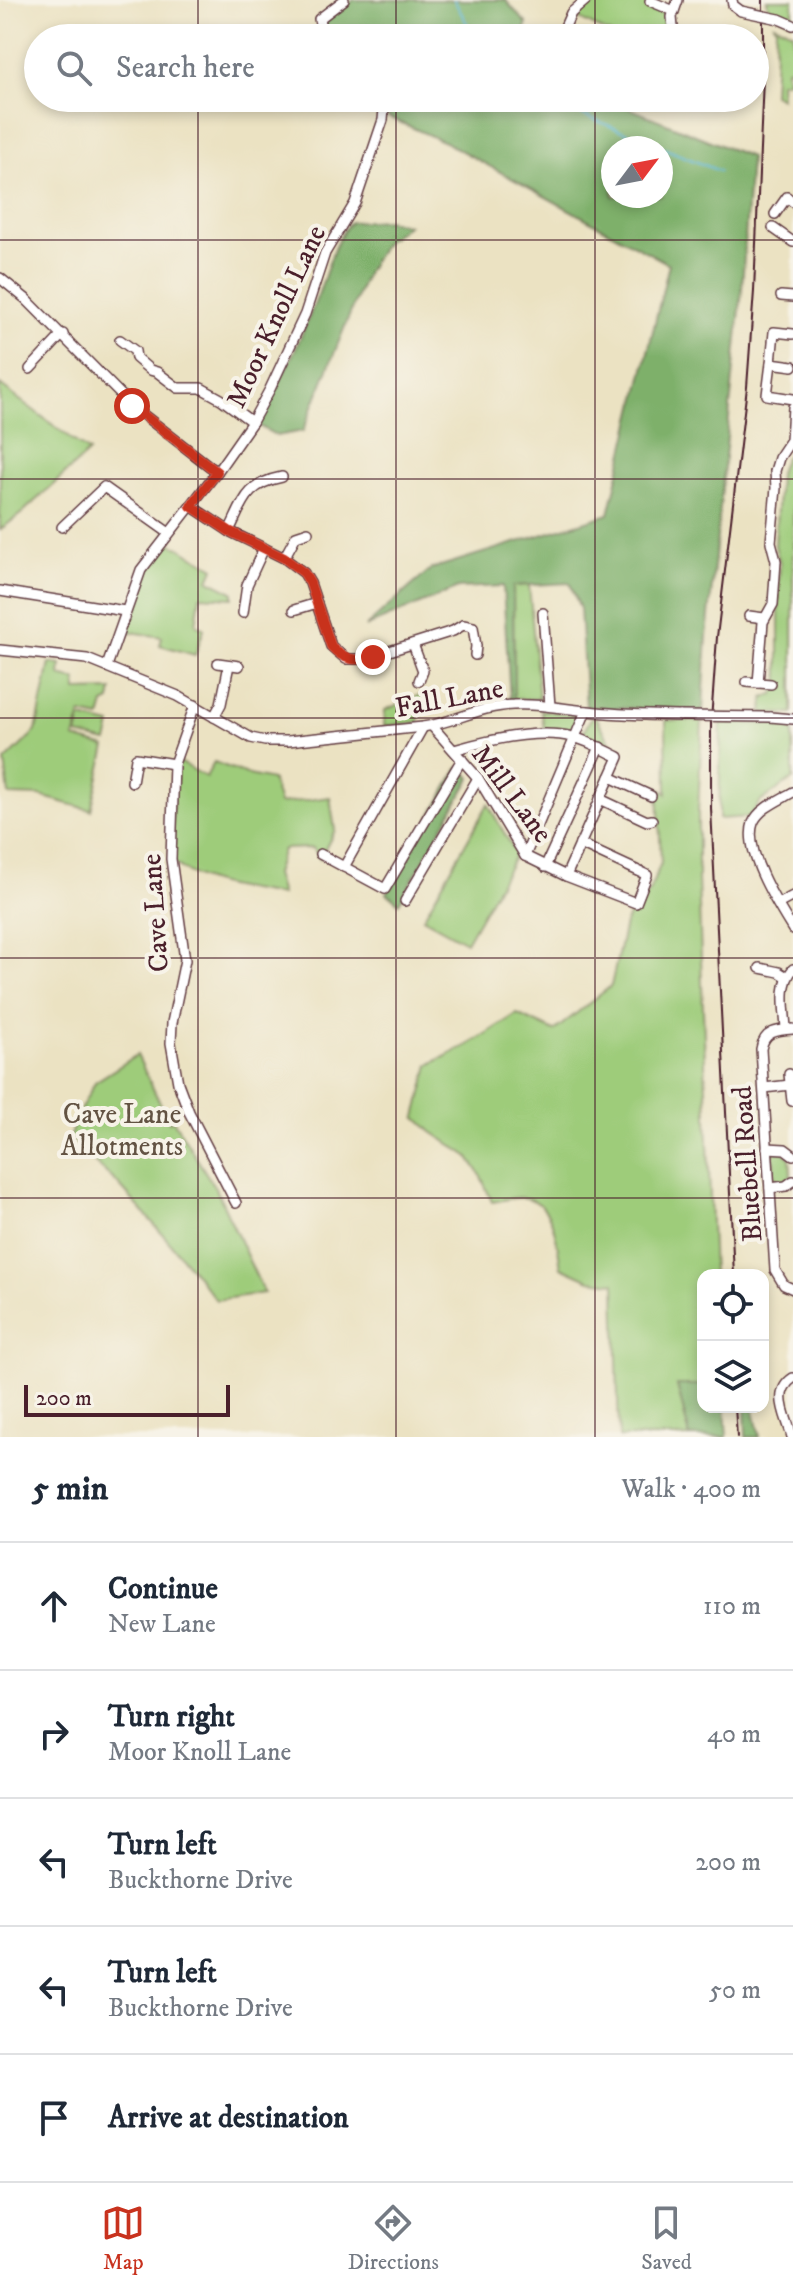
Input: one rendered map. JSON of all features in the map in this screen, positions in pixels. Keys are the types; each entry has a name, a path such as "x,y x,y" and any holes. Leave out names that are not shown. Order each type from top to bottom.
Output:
{"street":[{"path":"320,24 319,19 344,0"},
{"path":"566,24 571,13 586,0"},
{"path":"672,24 678,0"},
{"path":"732,0 741,11 793,25"},
{"path":"650,1 674,11"},
{"name":"Moor Knoll Lane","path":"107,666 141,570 217,472 252,422 270,389 305,314 325,253 355,203 384,112"},
{"path":"775,214 787,197 793,202"},
{"path":"773,228 793,242"},
{"path":"0,278 63,334 132,406 217,472"},
{"path":"781,296 793,297 793,290"},
{"path":"793,334 774,332 767,395 793,399"},
{"path":"30,369 63,334"},
{"path":"120,340 135,351 136,358 150,370 178,388 201,388 252,422"},
{"path":"135,351 143,341"},
{"path":"771,363 793,366"},
{"path":"170,400 178,388"},
{"path":"758,683 764,618 773,604 776,561 771,542 775,471 779,458 791,440 793,407"},
{"path":"256,470 260,482"},
{"path":"229,531 247,496 260,482 282,477"},
{"path":"61,527 104,487 169,533"},
{"path":"191,506 229,531 284,558 304,573 331,646 346,659 364,659 453,631 463,625 476,625 476,646 472,655 483,663"},
{"path":"284,558 296,536 308,532"},
{"path":"243,613 241,595 264,548"},
{"path":"0,591 125,611"},
{"path":"294,610 317,603"},
{"path":"543,613 550,706"},
{"path":"749,616 764,618"},
{"path":"413,644 425,674"},
{"name":"Fall Lane","path":"0,650 87,659 160,688 245,735 265,741 428,726 477,711 512,705 681,716 793,719"},
{"path":"214,717 224,695 229,665"},
{"path":"747,682 771,684"},
{"name":"Cave Lane","path":"195,705 174,764 171,859 185,960 171,1043 178,1083 189,1112 236,1203"},
{"path":"525,856 586,711"},
{"path":"344,867 428,726"},
{"name":"Mill Lane","path":"428,726 478,778 525,856 566,876 636,903 647,875 580,844"},
{"path":"454,750 507,738 555,735 575,738 619,757 566,876"},
{"path":"545,867 600,747"},
{"path":"132,782 136,758 174,764"},
{"path":"320,854 385,889 462,759"},
{"path":"610,777 651,796"},
{"path":"405,901 478,778"},
{"path":"793,792 764,809 753,824 751,834 759,864 793,930"},
{"path":"600,799 647,821 652,820"},
{"path":"778,904 793,896"},
{"path":"760,968 790,973 784,999 786,1029"},
{"name":"Bluebell Road","path":"786,1029 765,1038 761,1055 775,1270 784,1285 793,1289"},
{"path":"789,1074 792,1101"},
{"path":"764,1088 790,1085"},
{"path":"767,1148 785,1149 793,1155"},
{"path":"770,1188 786,1186 793,1181"},
{"path":"792,1437 781,1396 784,1386 793,1378"}],"green space":[{"path":"354,0 505,0 527,24 325,24 324,21"},
{"path":"590,0 644,0 666,16 667,24 589,24 575,17"},
{"path":"767,0 793,0 793,22 769,13"},
{"path":"774,24 793,32 793,68 786,69 787,81 780,82 781,98 773,94"},
{"path":"390,112 639,112 750,157 742,289 707,636 703,711 586,707 580,609 570,583 513,586 514,699 510,699 503,586 458,588 365,627 431,569 609,514 669,264 447,143 388,117"},
{"path":"387,220 408,225 386,241 368,269 303,431 277,436 255,424 297,344 344,230 350,222"},
{"path":"0,385 89,452 0,530"},
{"path":"793,451 793,714 763,713 764,698 774,694 779,680 780,564 775,546 779,473 784,458"},
{"path":"169,542 214,568 209,580 233,592 233,598 200,596 196,624 204,629 195,655 160,645 162,637 125,631 146,574"},
{"path":"529,585 539,699 514,699 513,586"},
{"path":"50,663 61,665 60,676 76,680 77,691 112,690 110,701 104,704 100,718 81,714 74,738 106,747 91,810 40,796 9,795 5,761 36,731"},
{"path":"425,693 431,708 419,715 419,722 384,726 385,710"},
{"path":"541,710 579,716 571,730 545,734"},
{"path":"596,717 616,752 582,735 591,718"},
{"path":"81,718 111,725 107,742 77,735"},
{"path":"666,720 702,721 698,878 713,1269 697,1269 697,1385 677,1385 690,1437 619,1437 615,1283 590,1280 561,1267 554,1228 545,1210 526,1198 492,1202 468,1156 432,1132 416,1117 429,1065 517,1014 554,1031 611,986 625,924 636,903 648,894 661,863 658,787 667,794"},
{"path":"721,722 793,725 793,779 760,802 750,817 719,819"},
{"path":"214,762 272,780 279,804 330,797 335,830 320,859 313,848 283,849 275,874 281,895 208,881 171,859 174,764 181,763 206,777"},
{"path":"459,767 471,778 399,903 387,893"},
{"path":"488,804 516,854 466,942 423,918"},
{"name":"Cave Lane Allotments","path":"137,1055 169,1122 173,1120 217,1191 264,1293 216,1300 132,1199 70,1136 95,1082"},
{"path":"782,1151 790,1158 791,1175 784,1182 775,1183 773,1152"},
{"path":"677,1385 697,1385 697,1413 725,1413 727,1437 690,1437"},
{"path":"745,1413 754,1413 760,1437 746,1437"}],"waterway":[{"path":"454,0 467,24"},
{"path":"576,112 719,171"}],"railway":[{"path":"763,0 763,24"},
{"path":"734,1269 711,808 711,721 717,637 747,387 762,112"},
{"path":"735,1413 737,1437"}],"route":[{"path":"132,406 217,472 191,506 229,531 296,565 310,583 331,646 346,659 373,657"}]}
